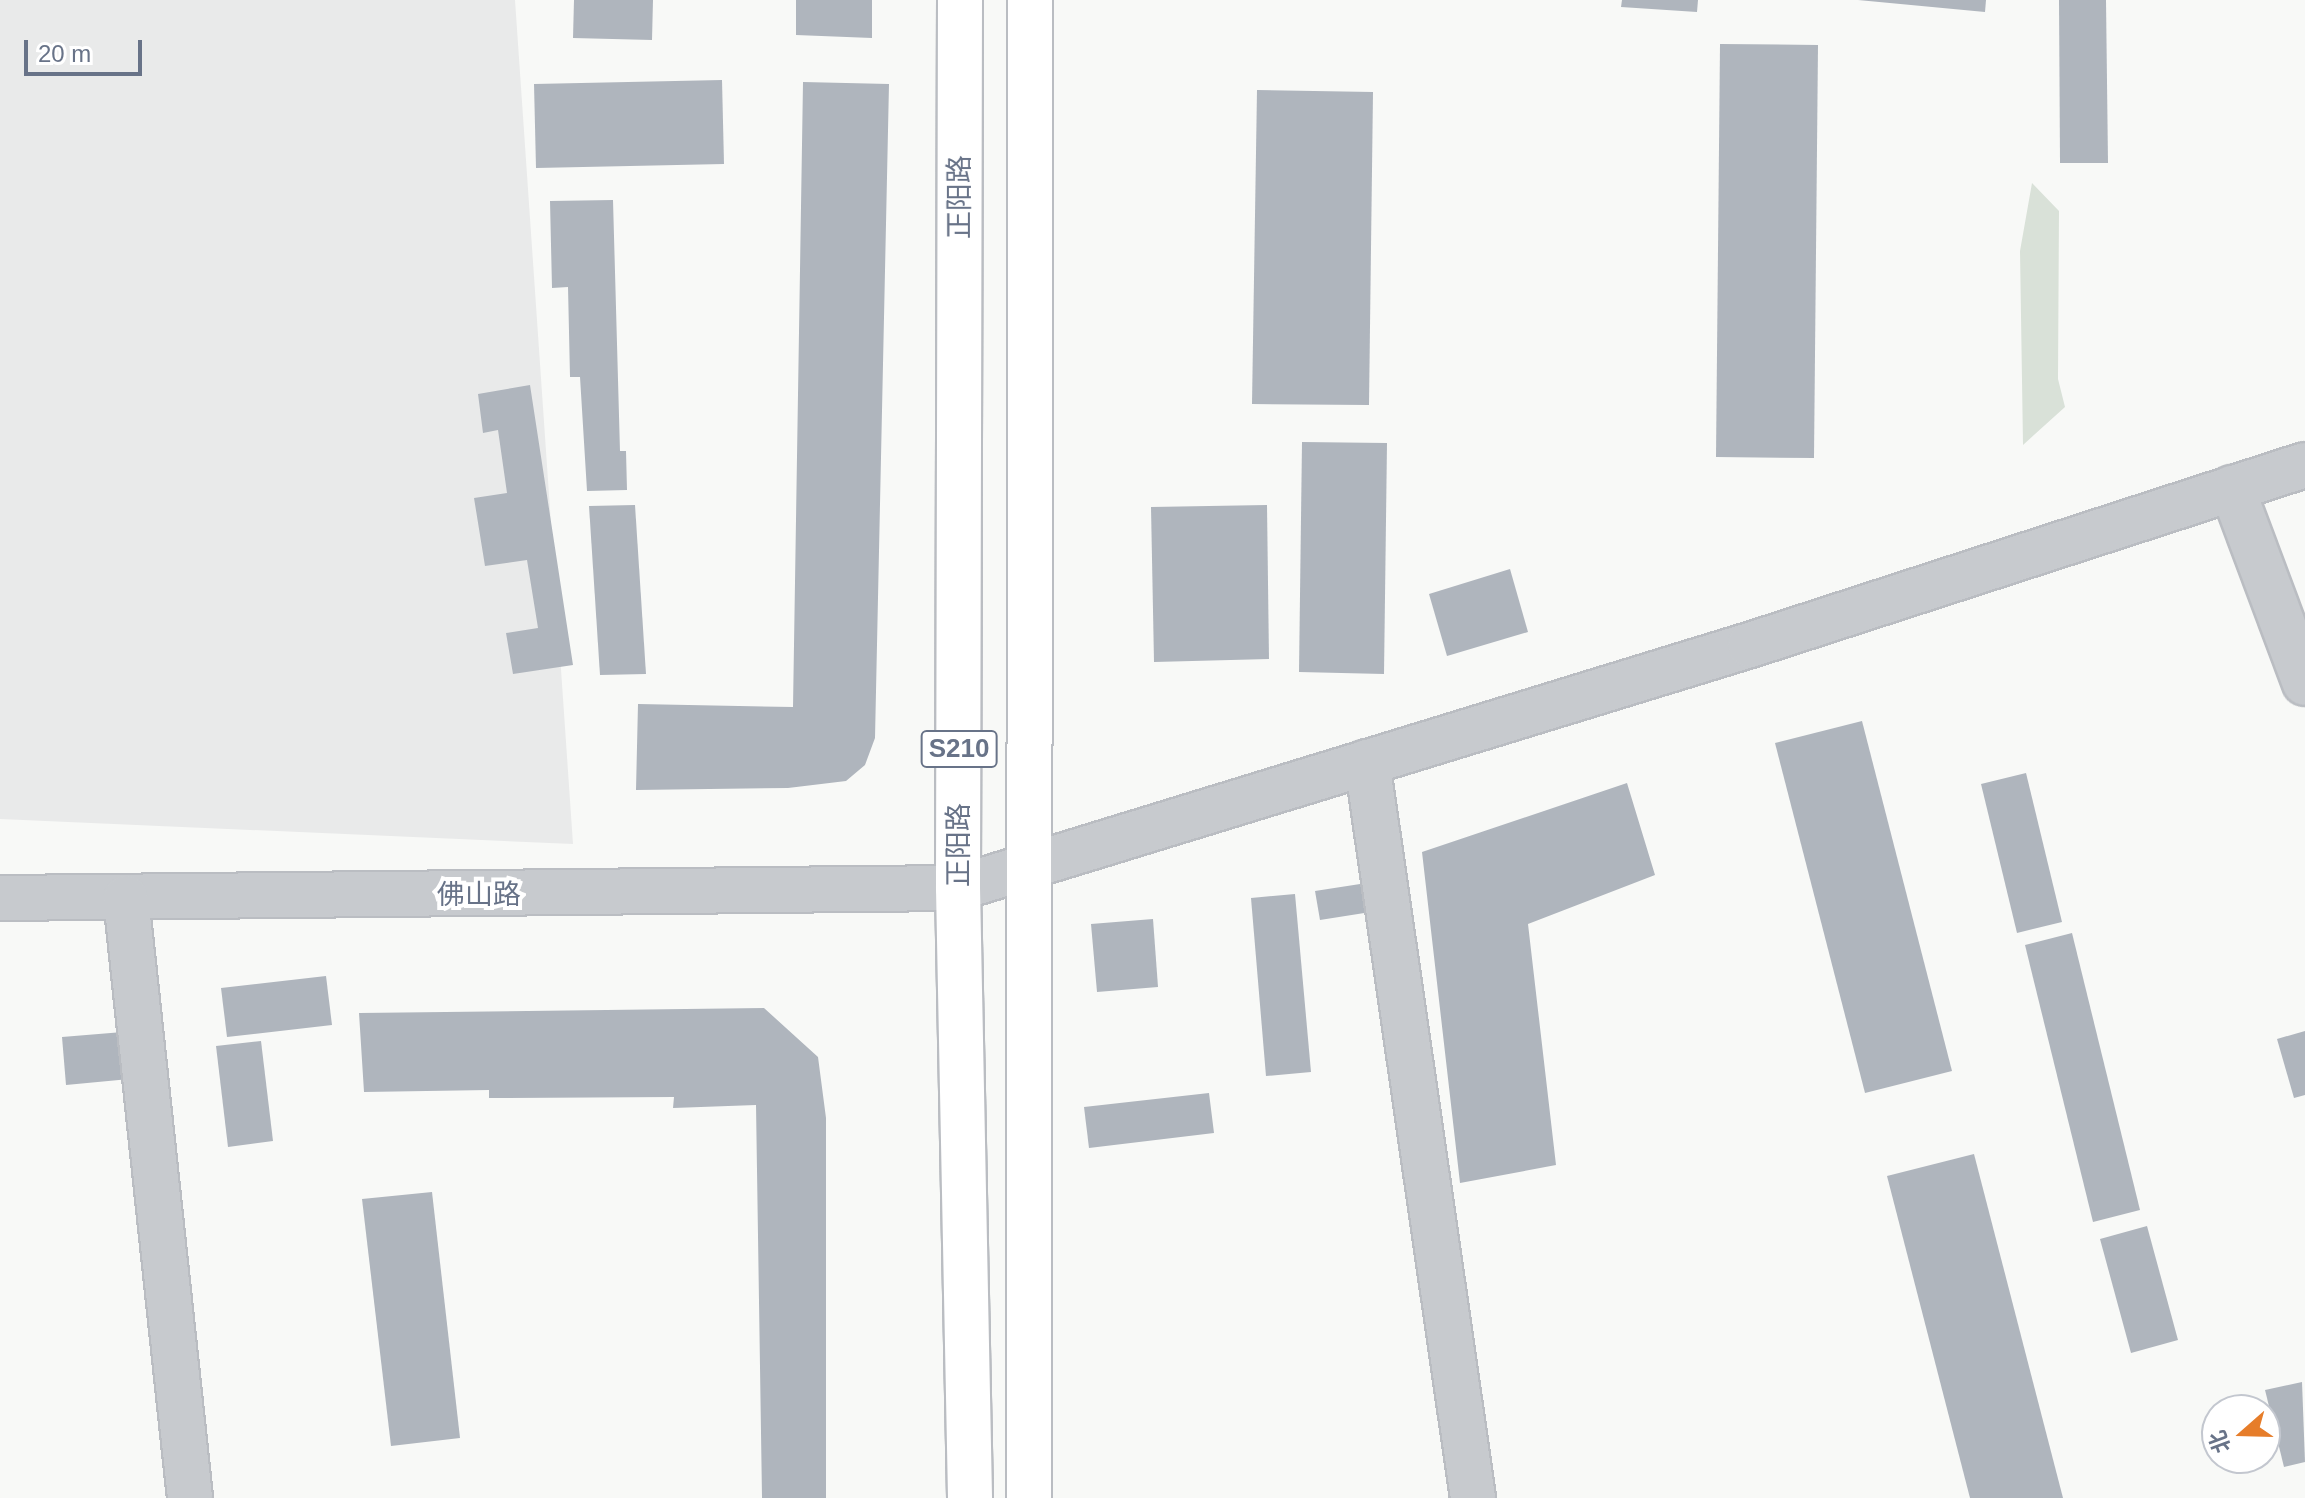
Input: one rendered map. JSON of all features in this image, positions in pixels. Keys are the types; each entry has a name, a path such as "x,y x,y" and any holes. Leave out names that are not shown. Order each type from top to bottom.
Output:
{"main road":[{"name":"正阳路","path":"960,0 958,888 970,1498"},
{"path":"1029,1498 1030,0"}],"street":[{"name":"佛山路","path":"0,898 958,888 1029,869 1765,640 2305,465"},
{"path":"2232,488 2305,683"},
{"path":"1367,762 1473,1498"},
{"path":"126,898 190,1498"}],"shaded area":[{"path":"0,0 515,0 573,844 0,819"},
{"path":"2032,183 2059,211 2058,379 2065,407 2023,445 2020,251"}],"building":[{"path":"574,0 653,0 652,40 573,38"},
{"path":"796,0 872,0 872,38 796,35"},
{"path":"1622,0 1698,0 1697,12 1621,7"},
{"path":"1858,0 1986,0 1985,12"},
{"path":"2059,0 2106,0 2108,163 2060,163"},
{"path":"1720,44 1818,45 1814,458 1716,457"},
{"path":"722,80 724,164 536,168 534,84"},
{"path":"803,82 889,84 875,738 865,765 846,781 788,788 636,790 638,704 793,707"},
{"path":"1257,90 1373,92 1369,405 1252,404"},
{"path":"613,200 620,451 626,451 627,490 587,491 580,377 570,377 568,287 552,288 550,201"},
{"path":"530,385 573,665 513,674 506,633 538,628 527,560 485,566 474,498 507,493 498,430 483,433 478,394"},
{"path":"1302,442 1387,443 1384,674 1299,672"},
{"path":"635,505 646,674 600,675 589,506"},
{"path":"1267,505 1269,659 1154,662 1151,507"},
{"path":"1510,569 1528,632 1447,656 1429,594"},
{"path":"1862,721 1952,1071 1865,1093 1775,743"},
{"path":"2026,773 2062,922 2017,933 1981,784"},
{"path":"1627,783 1655,875 1528,924 1556,1165 1460,1183 1422,852"},
{"path":"1373,882 1377,911 1320,920 1315,891"},
{"path":"1295,894 1311,1072 1266,1076 1251,898"},
{"path":"1153,919 1158,987 1097,992 1091,924"},
{"path":"2072,933 2140,1210 2093,1222 2025,945"},
{"path":"326,976 332,1025 227,1037 221,988"},
{"path":"764,1008 818,1057 826,1118 826,1498 762,1498 756,1105 673,1108 674,1097 489,1098 489,1090 364,1092 359,1013"},
{"path":"135,1031 140,1078 66,1085 62,1037"},
{"path":"2305,1031 2305,1095 2294,1098 2277,1039"},
{"path":"261,1041 273,1141 228,1147 216,1046"},
{"path":"1209,1093 1214,1133 1089,1148 1084,1107"},
{"path":"1974,1154 2063,1498 1970,1498 1887,1176"},
{"path":"432,1192 460,1438 391,1446 362,1199"},
{"path":"2147,1226 2178,1340 2131,1353 2100,1239"},
{"path":"2302,1382 2305,1462 2284,1467 2281,1455 2281,1394 2266,1394 2265,1390"}]}
